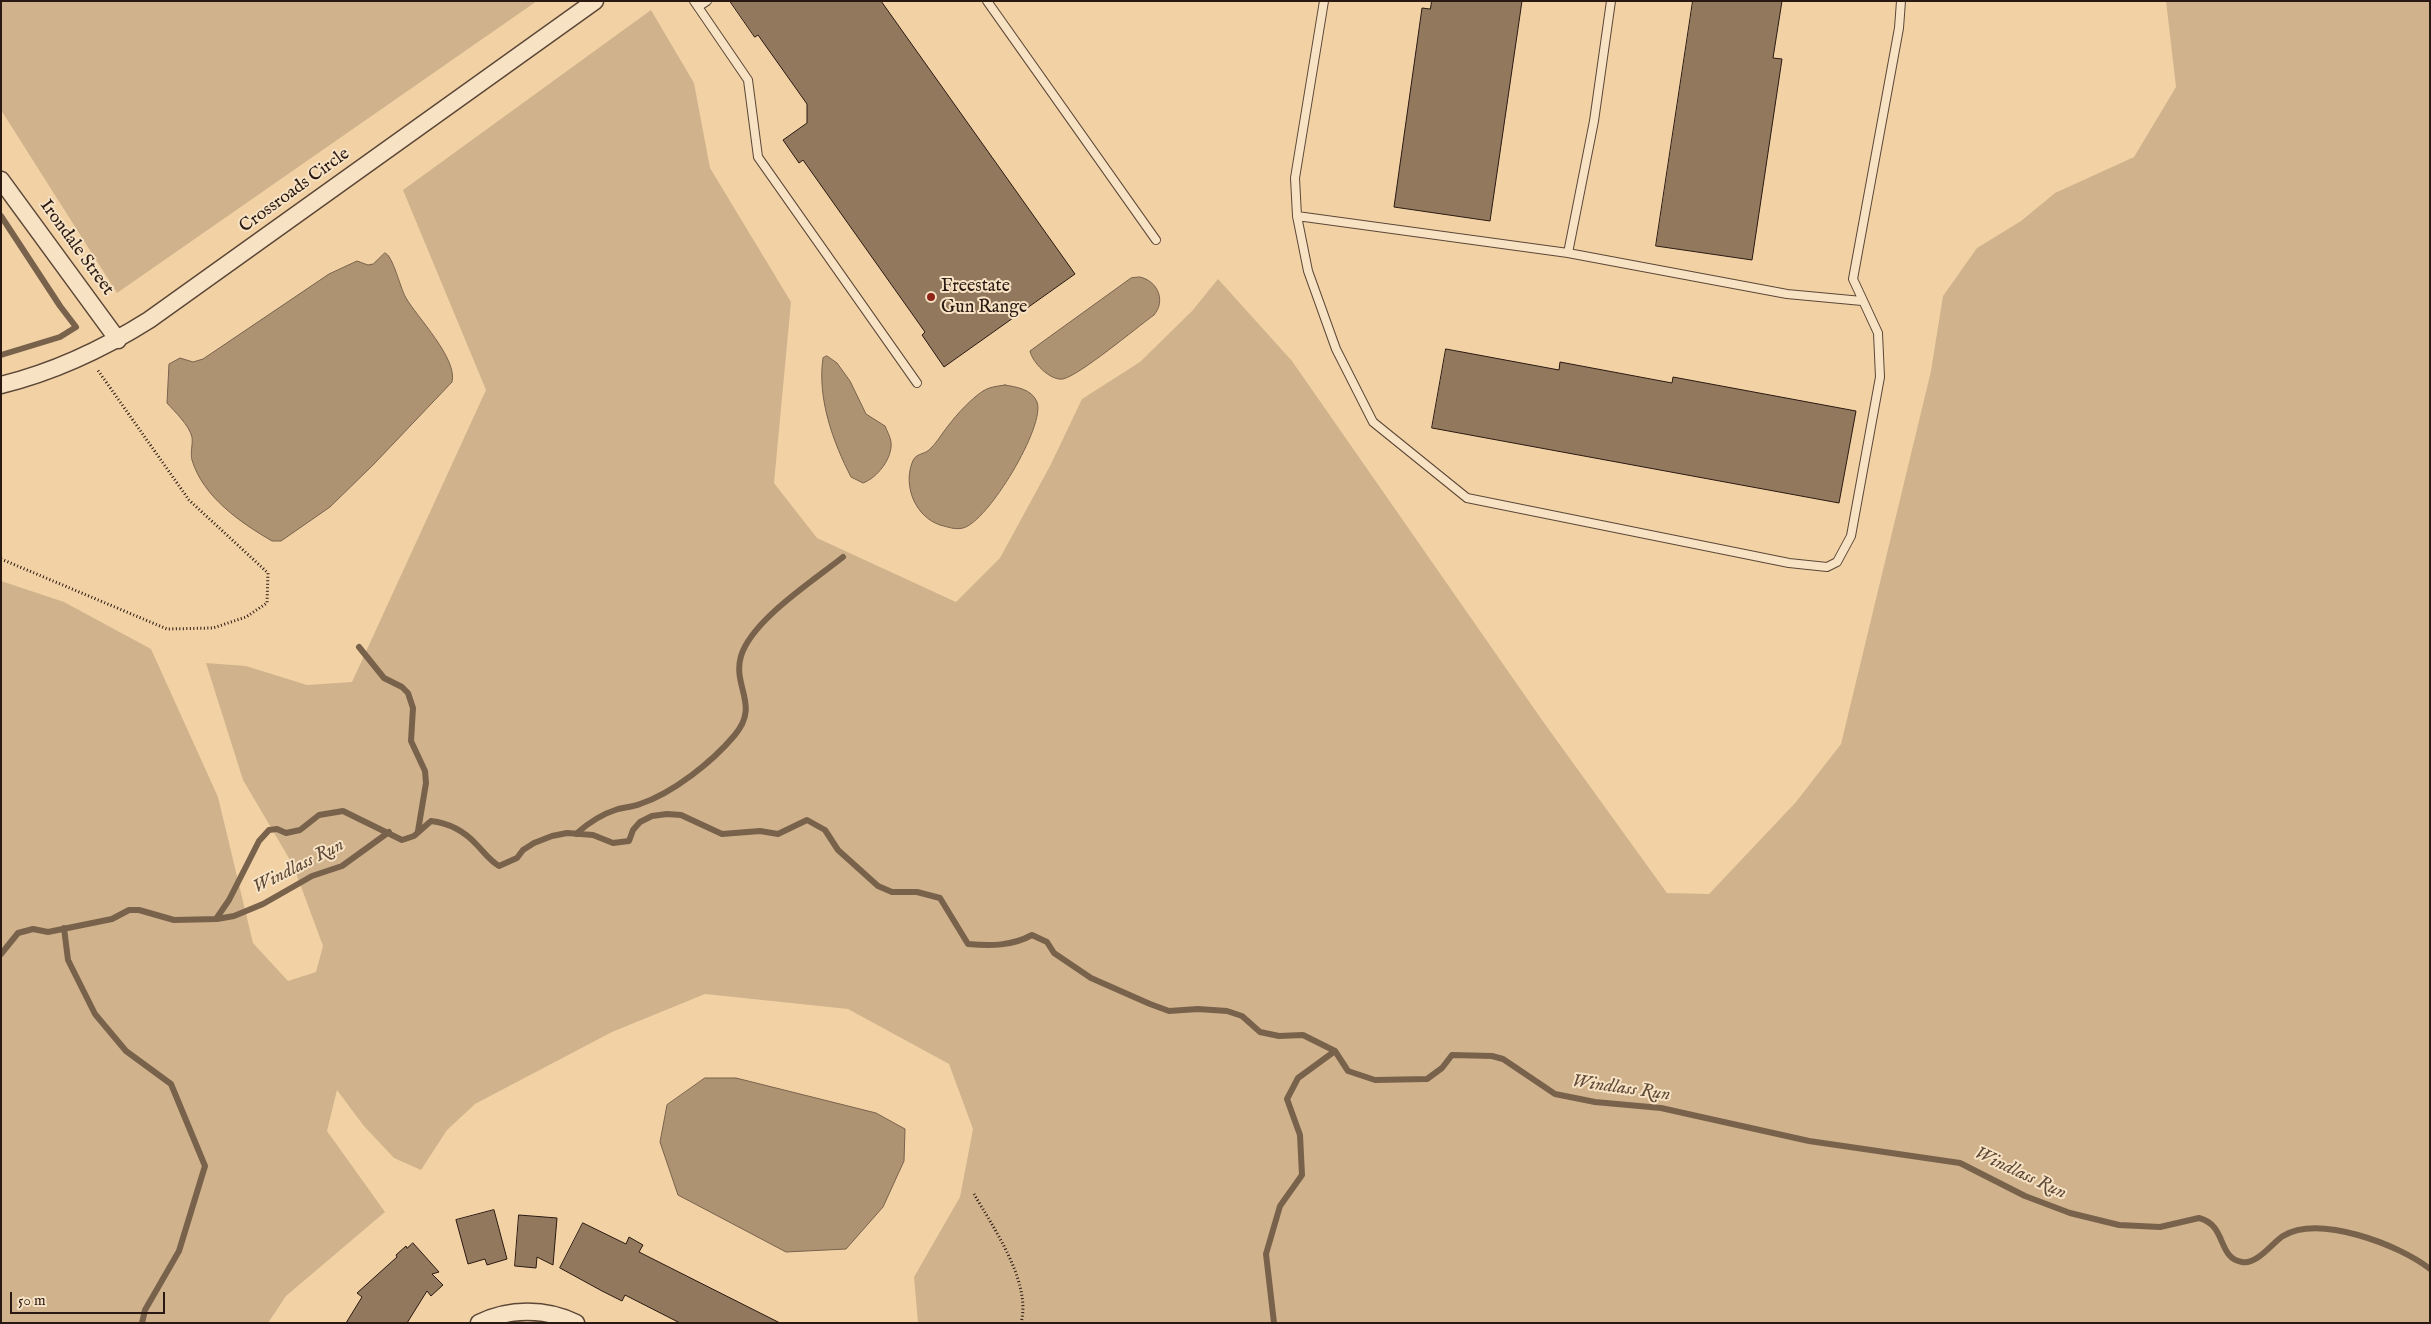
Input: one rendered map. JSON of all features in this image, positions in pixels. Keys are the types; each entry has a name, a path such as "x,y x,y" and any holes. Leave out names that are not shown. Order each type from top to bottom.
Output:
{"street":[{"name":"Crossroads Circle","path":"1,384 58,367 118,340 169,306 595,1"},
{"name":"Irondale Street","path":"1,180 118,340"},
{"path":"480,1323 507,1313 525,1311 548,1313 576,1323"}],"lane":[{"path":"706,1 696,4 748,80 758,157 917,383"},
{"path":"987,1 1156,240"},
{"path":"1324,1 1295,178 1296,216 1308,271 1336,349 1373,422 1467,498 1789,563 1827,567 1837,562 1851,536 1880,376 1878,333 1862,301 1854,279 1899,28 1901,1"},
{"path":"1568,254 1594,121 1611,1"},
{"path":"1296,216 1568,254 1787,294 1862,301"}],"path":[{"path":"1,559 167,629 213,628 246,617 267,603 268,573 189,500 86,354"},
{"path":"974,1194 1015,1269 1025,1310 1021,1323"}],"shaded area":[{"path":"1,1 537,1 117,293 1,110"},
{"path":"2166,1 2430,1 2430,1323 918,1323 914,1277 960,1197 973,1129 949,1064 848,1009 705,994 612,1032 475,1104 447,1130 421,1170 394,1158 363,1125 337,1090 327,1131 385,1212 286,1296 268,1323 1,1323 1,581 64,602 151,649 218,797 253,943 288,981 316,972 323,946 293,865 243,780 206,663 246,666 307,685 352,682 486,390 403,190 651,10 694,83 710,168 791,302 774,483 817,538 956,602 1000,558 1050,466 1082,399 1140,362 1192,311 1218,279 1292,361 1542,720 1667,893 1709,894 1796,802 1841,744 1931,371 1943,296 1977,248 2021,221 2055,193 2134,157 2176,87"},
{"path":"385,253 394,265 406,298 443,350 449,362 452,382 330,507 281,541 272,541 248,526 225,508 205,486 197,473 191,457 192,437 190,432 167,403 169,364 180,358 193,362 203,359 329,274 357,261 368,265 373,264"},
{"path":"1140,277 1156,287 1158,292 1160,298 1158,310 1154,315 1071,376 1058,379 1042,370 1030,351 1131,278"},
{"path":"827,356 837,363 850,381 866,414 885,426 891,440 887,461 874,477 863,483 851,477 838,449 828,419 822,389 823,358"},
{"path":"1005,385 1028,391 1037,402 1037,414 1033,431 1013,471 1000,492 974,522 957,529 932,521 918,508 911,491 909,482 913,460 932,447 969,402 978,394 994,387"},
{"path":"705,1078 736,1078 876,1113 905,1129 904,1161 883,1207 846,1249 786,1252 678,1195 660,1142 667,1105"}],"building":[{"path":"730,1 881,1 1075,274 944,367 922,335 925,332 803,160 799,163 783,140 807,123 807,104 758,35 755,37"},
{"path":"1432,1 1522,1 1490,221 1394,207 1422,8 1430,9"},
{"path":"1693,1 1782,1 1773,58 1782,59 1752,260 1656,246"},
{"path":"1446,349 1559,370 1560,362 1672,383 1673,377 1856,411 1839,503 1432,428"},
{"path":"494,1210 507,1259 487,1265 485,1259 468,1264 456,1220"},
{"path":"519,1215 557,1218 553,1265 537,1257 536,1268 515,1266"},
{"path":"583,1223 626,1244 629,1237 643,1245 639,1252 780,1323 680,1323 625,1295 622,1301 602,1291 560,1268"},
{"path":"413,1243 439,1272 432,1274 443,1285 431,1296 427,1291 407,1323 346,1323 362,1297 357,1293 397,1257 396,1255 406,1246 407,1248"}],"waterway":[{"path":"1,216 60,306 76,327 60,337 1,355"},
{"path":"576,834 606,813 653,799 678,785 725,746 742,725 745,715 746,705 739,667 747,642 770,615 800,589 843,557"},
{"path":"359,647 384,678 402,687 408,693 413,708 411,741 425,771 426,783 418,831"},
{"name":"Windlass Run","path":"216,919 229,900 259,841 269,830 277,829 286,833 300,830 319,815 343,811 402,840 414,836 431,821 444,824 466,835 489,859 499,866 517,858 523,850 534,843 567,833 593,835 613,843 629,841 633,830 640,822 652,816 681,815 722,834 760,831 778,834 807,820 825,830 838,850 878,886 892,892 917,892 940,898 968,944 1001,944 1024,939 1032,935 1047,942 1054,953 1091,978 1150,1004 1169,1011 1198,1009 1227,1011 1242,1016 1260,1032 1279,1036 1303,1035 1335,1051 1348,1071 1375,1080 1427,1079 1442,1068 1452,1055 1492,1056 1503,1059 1555,1094 1595,1102 1661,1108 1809,1141 1960,1163 2025,1196 2070,1213 2119,1225 2160,1227 2199,1218 2214,1227 2229,1254 2234,1259 2242,1262 2248,1262 2259,1257 2283,1236 2298,1230 2317,1228 2337,1230 2380,1242 2417,1260 2430,1269"},
{"name":"Windlass Run","path":"1,954 18,933 33,929 48,932 112,919 129,910 139,910 174,920 217,919 234,916 263,904 312,876 342,866 389,832"},
{"path":"64,928 68,960 95,1014 126,1051 171,1084 205,1166 179,1251 145,1310 142,1323"},
{"path":"1274,1323 1266,1254 1280,1206 1302,1175 1300,1135 1287,1099 1298,1078 1335,1051"}],"place":[{"name":"Freestate Gun Range","path":"931,297"}]}
